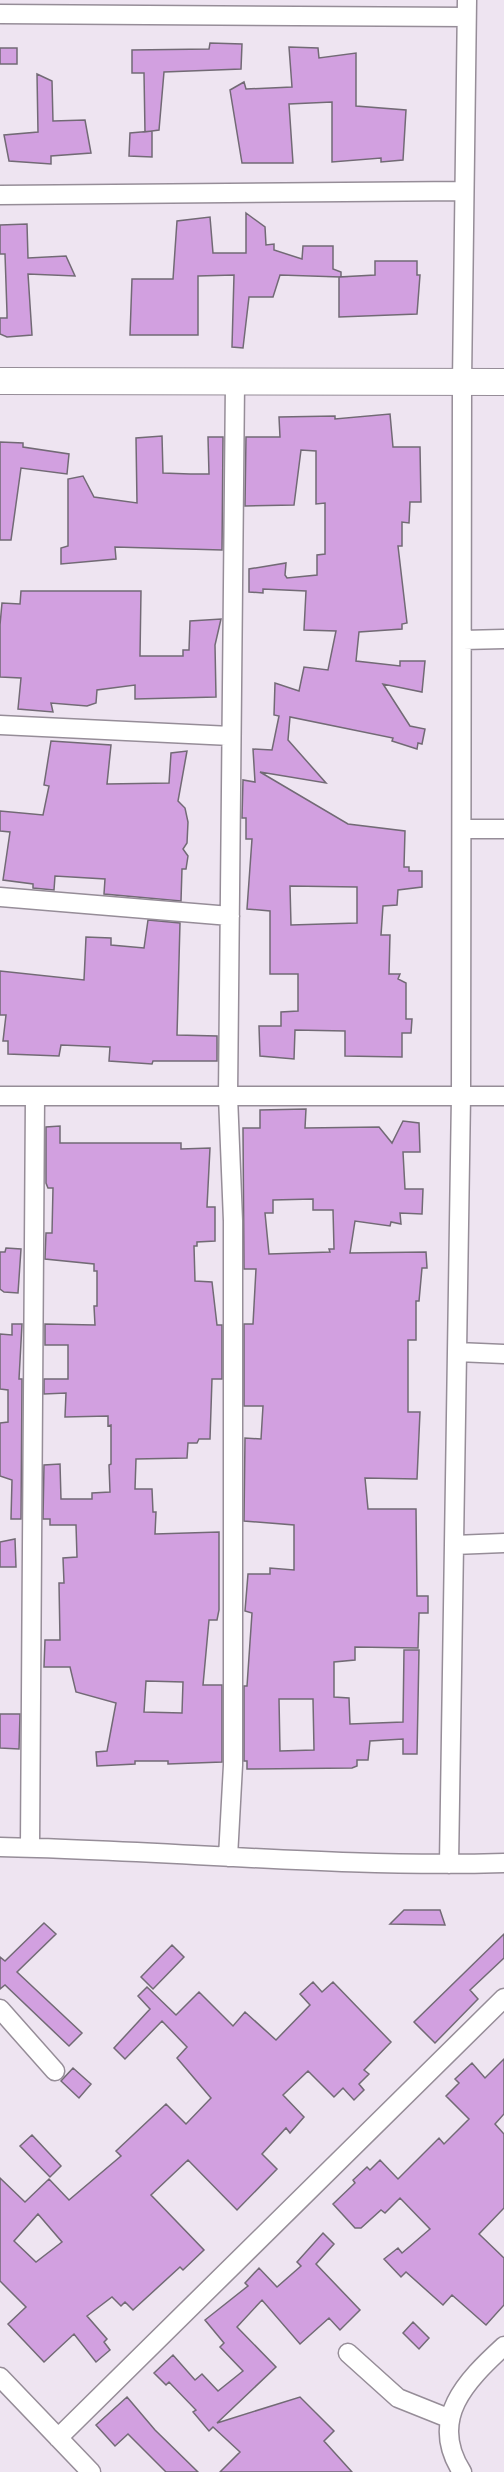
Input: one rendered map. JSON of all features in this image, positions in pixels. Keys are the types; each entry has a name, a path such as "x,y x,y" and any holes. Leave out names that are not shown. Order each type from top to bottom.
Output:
{"street":[{"path":"0,14 466,9 462,382 461,1096 449,1864"},
{"path":"0,195 464,191"},
{"path":"0,381 504,382"},
{"path":"228,1857 233,1765 233,1221 228,1096 235,382"},
{"path":"463,639 504,639"},
{"path":"0,725 231,736"},
{"path":"462,829 504,829"},
{"path":"0,897 230,916"},
{"path":"0,1096 504,1096"},
{"path":"30,1847 35,1096"},
{"path":"457,1352 504,1354"},
{"path":"454,1545 504,1543"},
{"path":"0,1847 228,1857 449,1864 504,1863"},
{"path":"58,2438 504,1998"},
{"path":"0,2009 55,2071"},
{"path":"462,2472 453,2458 448,2418 469,2378 504,2346"},
{"path":"348,2353 398,2398 448,2418"},
{"path":"0,2377 91,2472"}],"building":[{"path":"210,43 242,44 241,69 164,72 159,130 145,132 144,73 132,73 132,50 209,49"},
{"path":"289,47 318,48 319,58 356,53 356,106 406,110 403,160 381,162 381,158 332,162 332,102 289,104 293,163 242,163 230,90 244,82 246,89 292,87"},
{"path":"0,48 17,48 17,64 0,64"},
{"path":"37,74 52,81 53,121 85,120 91,153 51,156 51,164 9,161 4,135 38,132"},
{"path":"152,131 152,157 129,156 130,133"},
{"path":"246,213 265,227 266,245 274,244 274,250 302,259 303,246 333,246 333,269 341,272 341,277 280,275 273,297 249,297 243,348 232,347 234,275 198,276 198,335 130,335 132,279 173,279 177,221 210,217 213,253 246,253"},
{"path":"27,224 28,258 66,256 75,276 28,274 32,335 7,337 0,334 0,318 7,318 7,313 5,254 0,254 0,225"},
{"path":"375,261 417,261 417,275 420,275 417,314 339,317 339,277 375,275"},
{"path":"390,414 393,447 420,447 421,502 410,502 409,523 402,522 402,546 398,546 407,623 402,624 402,629 359,632 356,661 400,666 400,661 425,661 422,692 383,684 410,726 425,729 422,744 418,743 417,749 392,741 393,738 290,717 288,740 326,783 260,772 348,824 405,831 404,867 409,867 409,871 422,871 422,887 398,890 397,905 383,906 381,935 390,935 389,974 400,974 398,979 406,983 406,1019 412,1019 411,1033 402,1033 402,1057 345,1056 345,1031 295,1030 294,1059 260,1056 259,1026 281,1026 281,1012 298,1011 298,974 270,974 270,911 247,909 252,839 246,839 246,818 242,818 243,780 255,782 253,749 272,750 279,716 274,715 275,683 299,691 304,667 328,670 336,631 304,630 306,591 263,589 263,593 249,592 249,569 286,563 287,578 317,575 317,555 325,554 325,503 316,504 316,451 301,450 294,505 245,506 246,437 280,437 279,417 335,416 335,419","holes":["290,886 357,887 357,923 291,925"]},
{"path":"162,436 163,473 190,474 209,474 208,437 223,437 222,550 115,547 116,559 61,564 61,548 68,546 68,479 83,476 94,497 137,503 136,438"},
{"path":"0,442 23,443 23,447 69,454 67,474 21,468 11,540 0,540"},
{"path":"21,591 141,591 140,656 183,656 183,650 189,650 190,621 221,619 215,645 216,697 135,699 135,685 97,690 96,703 87,706 51,703 53,712 18,709 21,678 0,677 0,625 2,603 20,604"},
{"path":"51,741 111,745 107,784 169,783 171,753 187,751 178,801 185,808 188,822 187,843 183,849 188,856 186,869 182,869 181,901 104,894 105,879 55,876 54,890 33,888 33,884 3,880 10,832 0,831 0,811 43,815 49,786 44,785"},
{"path":"148,920 180,923 177,1035 217,1036 217,1061 153,1061 152,1064 109,1061 110,1047 61,1045 59,1056 8,1054 8,1041 3,1041 6,1015 0,1015 0,971 84,980 86,937 111,938 111,945 144,948"},
{"path":"306,1109 305,1128 379,1127 392,1143 403,1121 419,1123 420,1152 403,1152 405,1189 423,1189 422,1214 400,1213 401,1224 391,1222 390,1226 355,1221 350,1253 426,1252 427,1268 422,1268 419,1301 416,1301 416,1340 408,1340 408,1412 420,1412 417,1479 365,1478 368,1509 416,1509 417,1596 428,1596 428,1613 419,1613 418,1648 355,1647 355,1660 334,1662 334,1697 349,1698 350,1724 403,1722 404,1650 419,1650 417,1754 403,1754 403,1739 370,1741 368,1760 357,1760 357,1766 352,1768 247,1769 247,1761 244,1761 244,1686 247,1686 252,1613 245,1611 248,1574 270,1574 270,1568 294,1570 294,1525 244,1521 245,1438 261,1439 263,1406 244,1406 244,1324 253,1324 256,1269 244,1269 243,1128 260,1128 260,1110","holes":["313,1199 313,1210 333,1210 334,1249 329,1249 330,1252 269,1254 265,1213 273,1213 273,1200","279,1699 313,1699 314,1750 280,1751"]},
{"path":"60,1126 60,1143 181,1143 181,1149 210,1148 207,1207 215,1207 215,1241 197,1242 197,1246 194,1246 195,1281 212,1282 217,1325 222,1325 222,1379 212,1379 210,1439 199,1439 197,1443 188,1443 187,1458 136,1459 135,1489 152,1489 153,1512 156,1512 155,1534 219,1532 219,1610 217,1620 209,1620 203,1685 222,1685 222,1762 168,1764 168,1761 135,1761 135,1764 97,1766 96,1752 107,1751 116,1703 76,1692 70,1667 44,1667 45,1640 60,1640 59,1583 64,1583 63,1558 77,1557 76,1525 50,1525 50,1519 43,1519 44,1465 60,1464 61,1499 92,1499 92,1493 110,1492 109,1465 111,1464 111,1425 108,1426 108,1416 65,1417 66,1393 44,1394 44,1379 68,1379 68,1345 45,1345 45,1324 95,1325 94,1306 97,1306 97,1271 94,1271 94,1264 45,1259 46,1233 52,1233 53,1188 48,1188 46,1183 46,1127","holes":["146,1681 183,1682 182,1713 144,1712"]},
{"path":"6,1248 21,1249 18,1293 4,1292 0,1289 0,1252 5,1252"},
{"path":"12,1324 22,1324 19,1379 22,1379 21,1519 11,1519 12,1480 0,1476 0,1423 8,1422 8,1390 0,1389 0,1334 12,1335"},
{"path":"15,1539 16,1567 0,1567 0,1542"},
{"path":"0,1714 20,1714 19,1749 0,1748"},
{"path":"404,1910 440,1910 445,1925 390,1924"},
{"path":"44,1923 56,1934 17,1972 82,2033 69,2046 5,1985 0,1989 0,1957 5,1961"},
{"path":"504,1934 504,1958 470,1990 478,1999 435,2043 414,2022"},
{"path":"172,1945 184,1957 153,1989 141,1977"},
{"path":"313,1982 322,1992 333,1982 391,2042 364,2070 369,2074 359,2084 364,2090 354,2100 343,2088 334,2097 308,2071 283,2095 304,2117 290,2133 286,2128 262,2154 277,2169 237,2210 188,2160 151,2195 204,2250 183,2270 180,2267 133,2310 125,2302 121,2306 112,2297 87,2316 107,2339 104,2342 110,2350 96,2362 74,2334 44,2362 8,2324 26,2307 0,2281 0,2178 25,2202 49,2179 69,2200 121,2156 116,2151 166,2104 186,2124 211,2098 177,2058 187,2047 162,2021 125,2059 114,2048 150,2009 138,1996 147,1987 176,2015 199,1992 233,2026 245,2012 276,2040 310,2005 300,1994","holes":["38,2214 62,2242 36,2262 14,2241"]},
{"path":"504,2059 504,2114 495,2124 504,2134 504,2208 479,2234 504,2258 504,2305 486,2325 452,2295 443,2305 406,2272 401,2277 384,2259 398,2248 402,2253 430,2229 400,2198 385,2213 381,2210 361,2228 355,2228 333,2204 355,2183 353,2180 367,2167 370,2170 380,2160 398,2179 439,2138 444,2144 469,2119 446,2096 459,2083 455,2079 472,2063 485,2078"},
{"path":"73,2068 91,2084 79,2098 61,2081"},
{"path":"32,2135 61,2166 50,2177 20,2146"},
{"path":"323,2233 334,2244 316,2264 360,2310 340,2330 329,2318 300,2344 262,2300 237,2327 276,2367 217,2423 300,2397 334,2431 324,2441 352,2472 220,2472 240,2452 213,2427 209,2431 193,2412 196,2410 169,2382 166,2385 154,2373 173,2355 195,2380 202,2374 218,2391 243,2371 220,2347 224,2343 205,2320 248,2286 245,2283 259,2268 277,2287 301,2266 297,2262"},
{"path":"413,2322 429,2338 419,2349 403,2333"},
{"path":"127,2397 155,2430 198,2472 166,2472 128,2434 115,2446 96,2425"}]}
